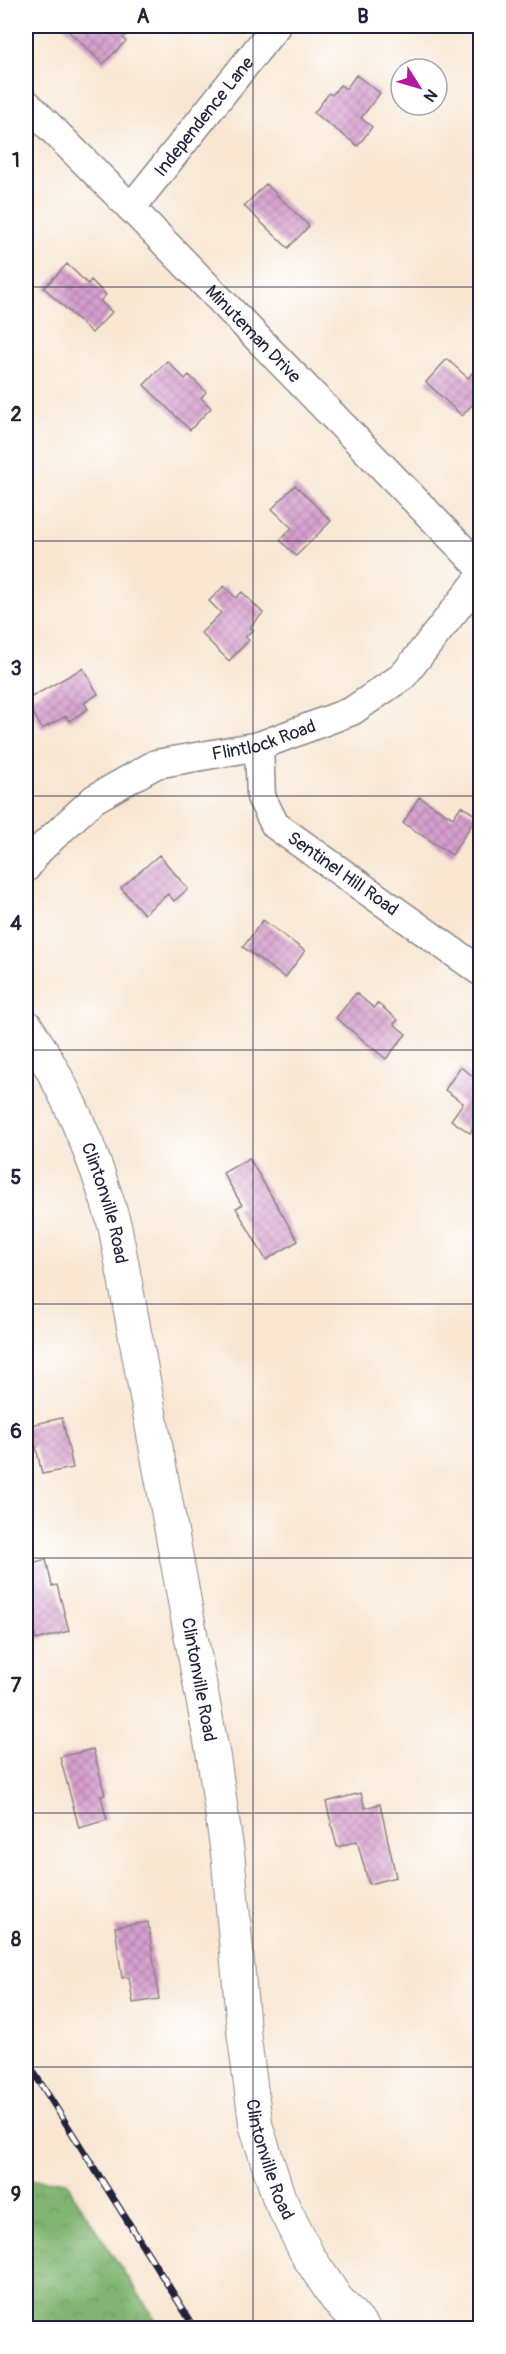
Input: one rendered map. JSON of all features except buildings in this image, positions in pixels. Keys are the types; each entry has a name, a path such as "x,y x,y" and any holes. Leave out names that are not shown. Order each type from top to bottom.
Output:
{"street":[{"name":"Independence Lane","path":"132,208 276,26"},
{"name":"Minuteman Drive","path":"26,103 132,208 480,567"},
{"name":"Flintlock Road","path":"26,868 38,851 94,799 156,764 259,746 352,711 403,676 480,578"},
{"name":"Sentinel Hill Road","path":"259,746 261,797 275,825 480,971"},
{"name":"Clintonville Road","path":"26,1026 43,1052 74,1112 115,1227 214,1760 228,1857 244,2035 256,2126 279,2198 308,2256 336,2298 363,2328"}],"green space":[{"path":"26,2180 67,2181 75,2198 161,2328 26,2328"}],"railway":[{"path":"26,2060 195,2328"}]}
